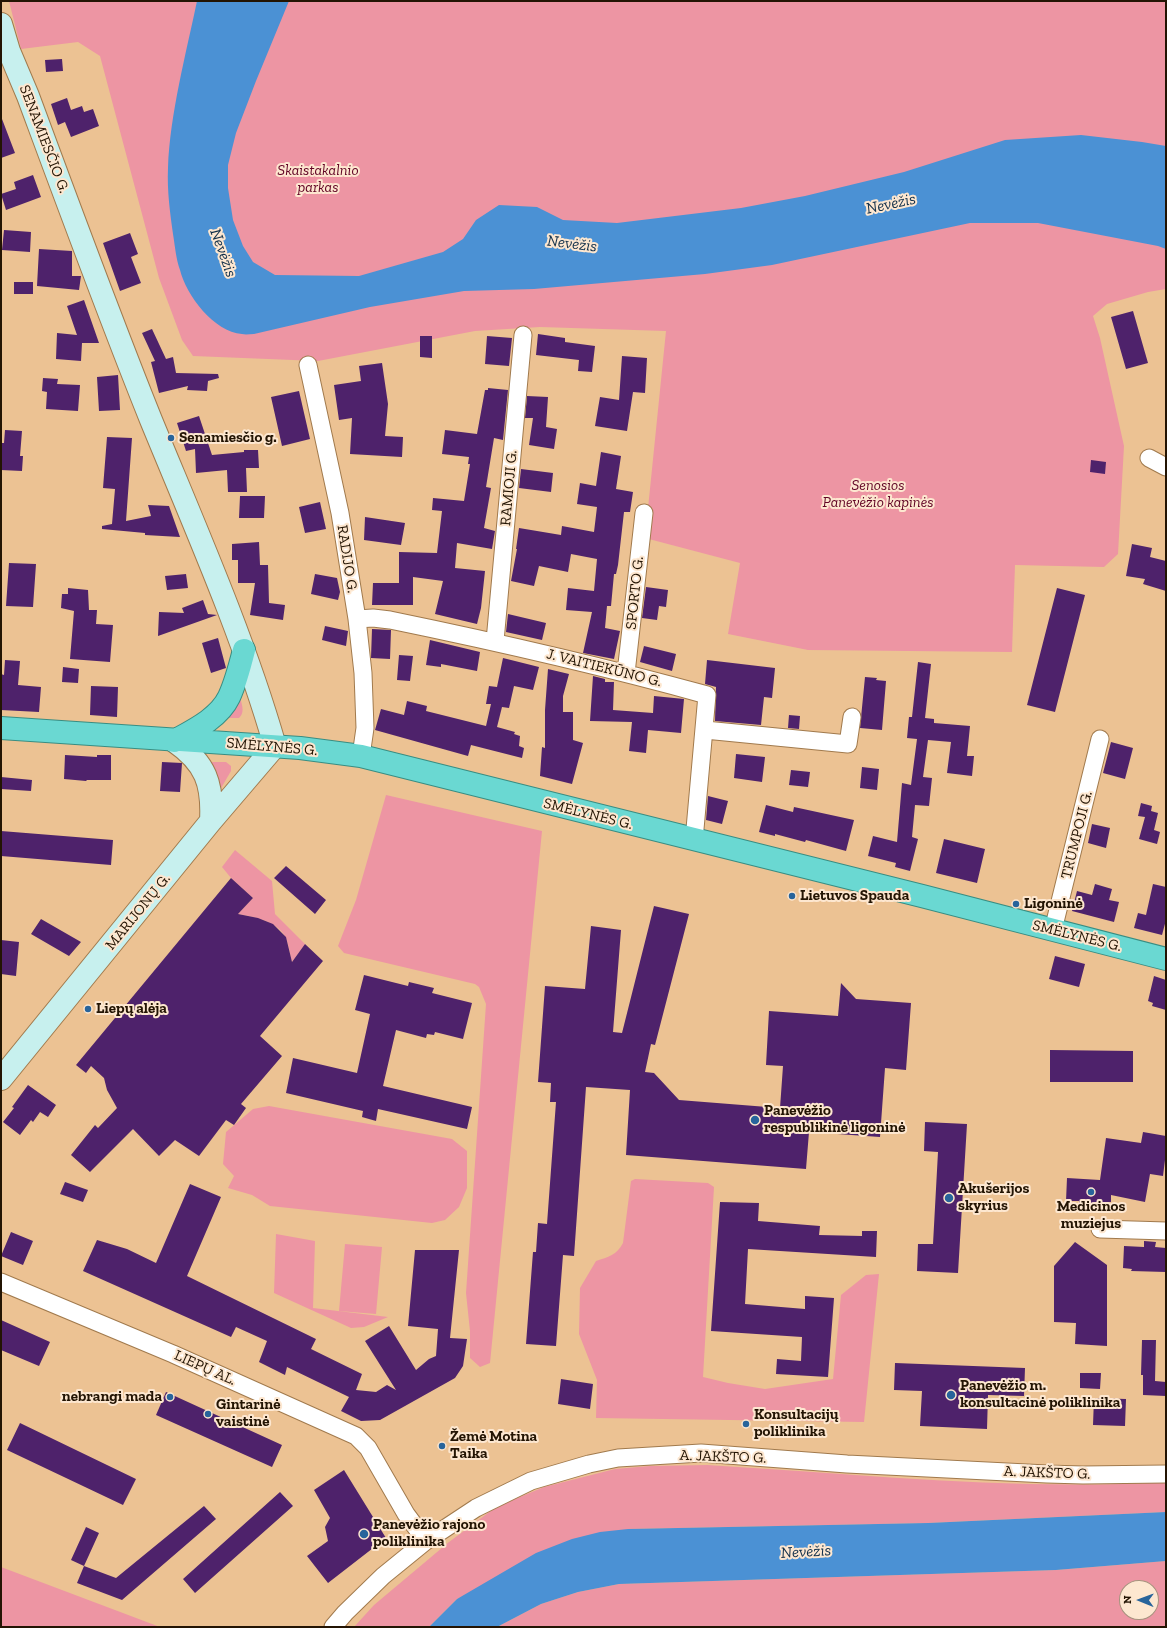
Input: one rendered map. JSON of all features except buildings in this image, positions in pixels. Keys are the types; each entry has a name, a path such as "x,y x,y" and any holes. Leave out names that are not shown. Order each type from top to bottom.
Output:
{"highway":[{"path":"174,741 193,731 214,716 229,699 237,678 244,650"},
{"name":"SMĖLYNĖS G.","path":"1,728 174,741 275,746 361,756 1166,959"}],"main road":[{"name":"SENAMIESČIO G.","path":"1,24 9,51 28,96 151,418 244,650 275,746"},
{"path":"174,741 191,754 207,779 212,802 212,821"},
{"name":"MARIJONŲ G.","path":"1,1079 275,746"}],"street":[{"name":"RAMIOJI G.","path":"495,641 523,335"},
{"name":"RADIJO G.","path":"308,365 340,513 357,619 363,674 365,724 361,756"},
{"path":"1149,458 1166,467"},
{"name":"SPORTO G.","path":"626,673 644,513"},
{"name":"J. VAITIEKŪNO G.","path":"357,619 373,618 390,620 495,641 708,695 694,840"},
{"path":"705,730 848,744 852,716"},
{"name":"TRUMPOJI G.","path":"1053,930 1100,739"},
{"path":"1100,1229 1166,1231"},
{"name":"LIEPŲ AL.","path":"1,1282 173,1354 356,1436 368,1448 406,1514 426,1541"},
{"name":"A. JAKŠTO G.","path":"333,1627 345,1612 383,1576 426,1541 476,1508 531,1481 588,1464 618,1458 701,1453 847,1464 1046,1474 1166,1474"}],"green space":[{"name":"Skaistakalnio parkas","path":"9,1 1166,1 1166,289 1148,292 1107,304 1093,316 1100,338 1124,446 1118,554 1104,567 1015,565 1012,652 808,650 728,634 740,563 645,538 666,331 540,327 475,331 318,361 193,356 182,340 159,278 100,56 78,42 21,49"},
{"path":"239,694 243,710 241,716 239,718 222,718"},
{"path":"207,762 226,762 231,766 231,771 220,790"},
{"path":"386,795 542,831 490,1363 480,1367 470,1358 470,1331 466,1293 486,1004 479,987 475,984 344,953 338,946 356,900"},
{"path":"235,850 272,881 275,914 305,944 292,962 286,938 282,932 272,924 265,921 238,914 253,898 231,878 222,867"},
{"path":"269,1106 452,1139 467,1151 467,1188 459,1207 445,1220 432,1223 270,1206 252,1195 228,1188 234,1176 223,1164 226,1132 253,1109"},
{"path":"635,1179 708,1183 714,1187 703,1377 765,1389 833,1379 841,1295 866,1275 879,1274 864,1422 596,1418 597,1380 579,1334 580,1288 596,1261 608,1257 621,1247 623,1243 631,1181"},
{"path":"276,1234 315,1241 313,1308 388,1317 364,1327 351,1328 274,1293"},
{"path":"345,1244 382,1247 376,1314 339,1311"},
{"path":"707,1465 879,1477 994,1483 1109,1484 1166,1482 1166,1512 928,1523 628,1529 457,1599 429,1627 354,1627 374,1605 449,1542 492,1510 515,1499 544,1487 615,1469 650,1466"},
{"path":"1166,1561 1166,1627 497,1627 541,1604 578,1592 619,1584 1056,1570"},
{"path":"1,1567 160,1627 1,1627"}],"water":[{"name":"Nevėžis","path":"197,1 289,1 236,133 228,165 228,188 233,220 243,246 253,262 275,275 359,276 443,252 463,239 476,220 499,205 537,207 563,220 617,223 741,208 805,196 904,172 1005,140 1081,135 1166,146 1166,249 1158,246 1038,223 970,223 772,265 705,274 534,289 464,291 370,307 254,334 232,332 221,327 203,311 188,290 183,280 178,261 170,210 168,185 169,147 179,84"},
{"name":"Nevėžis","path":"1166,1512 1166,1561 1056,1570 619,1584 578,1592 541,1604 497,1627 429,1627 457,1599 536,1553 572,1539 600,1532 628,1529 928,1523"}],"place":[{"name":"Senamiesčio g.","path":"171,438"},
{"name":"Lietuvos Spauda","path":"792,896"},
{"name":"Ligoninė","path":"1016,904"},
{"name":"Liepų alėja","path":"88,1009"},
{"name":"Panevėžio respublikinė ligoninė","path":"755,1120"},
{"name":"Medicinos muziejus","path":"1091,1192"},
{"name":"Akušerijos skyrius","path":"949,1198"},
{"name":"Panevėžio m. konsultacinė poliklinika","path":"951,1395"},
{"name":"nebrangi mada","path":"170,1397"},
{"name":"Gintarinė vaistinė","path":"208,1414"},
{"name":"Konsultacijų poliklinika","path":"746,1424"},
{"name":"Žemė Motina Taika","path":"442,1446"},
{"name":"Panevėžio rajono poliklinika","path":"364,1534"}],"park label":[{"name":"Senosios Panevėžio kapinės","path":"878,494"}]}
